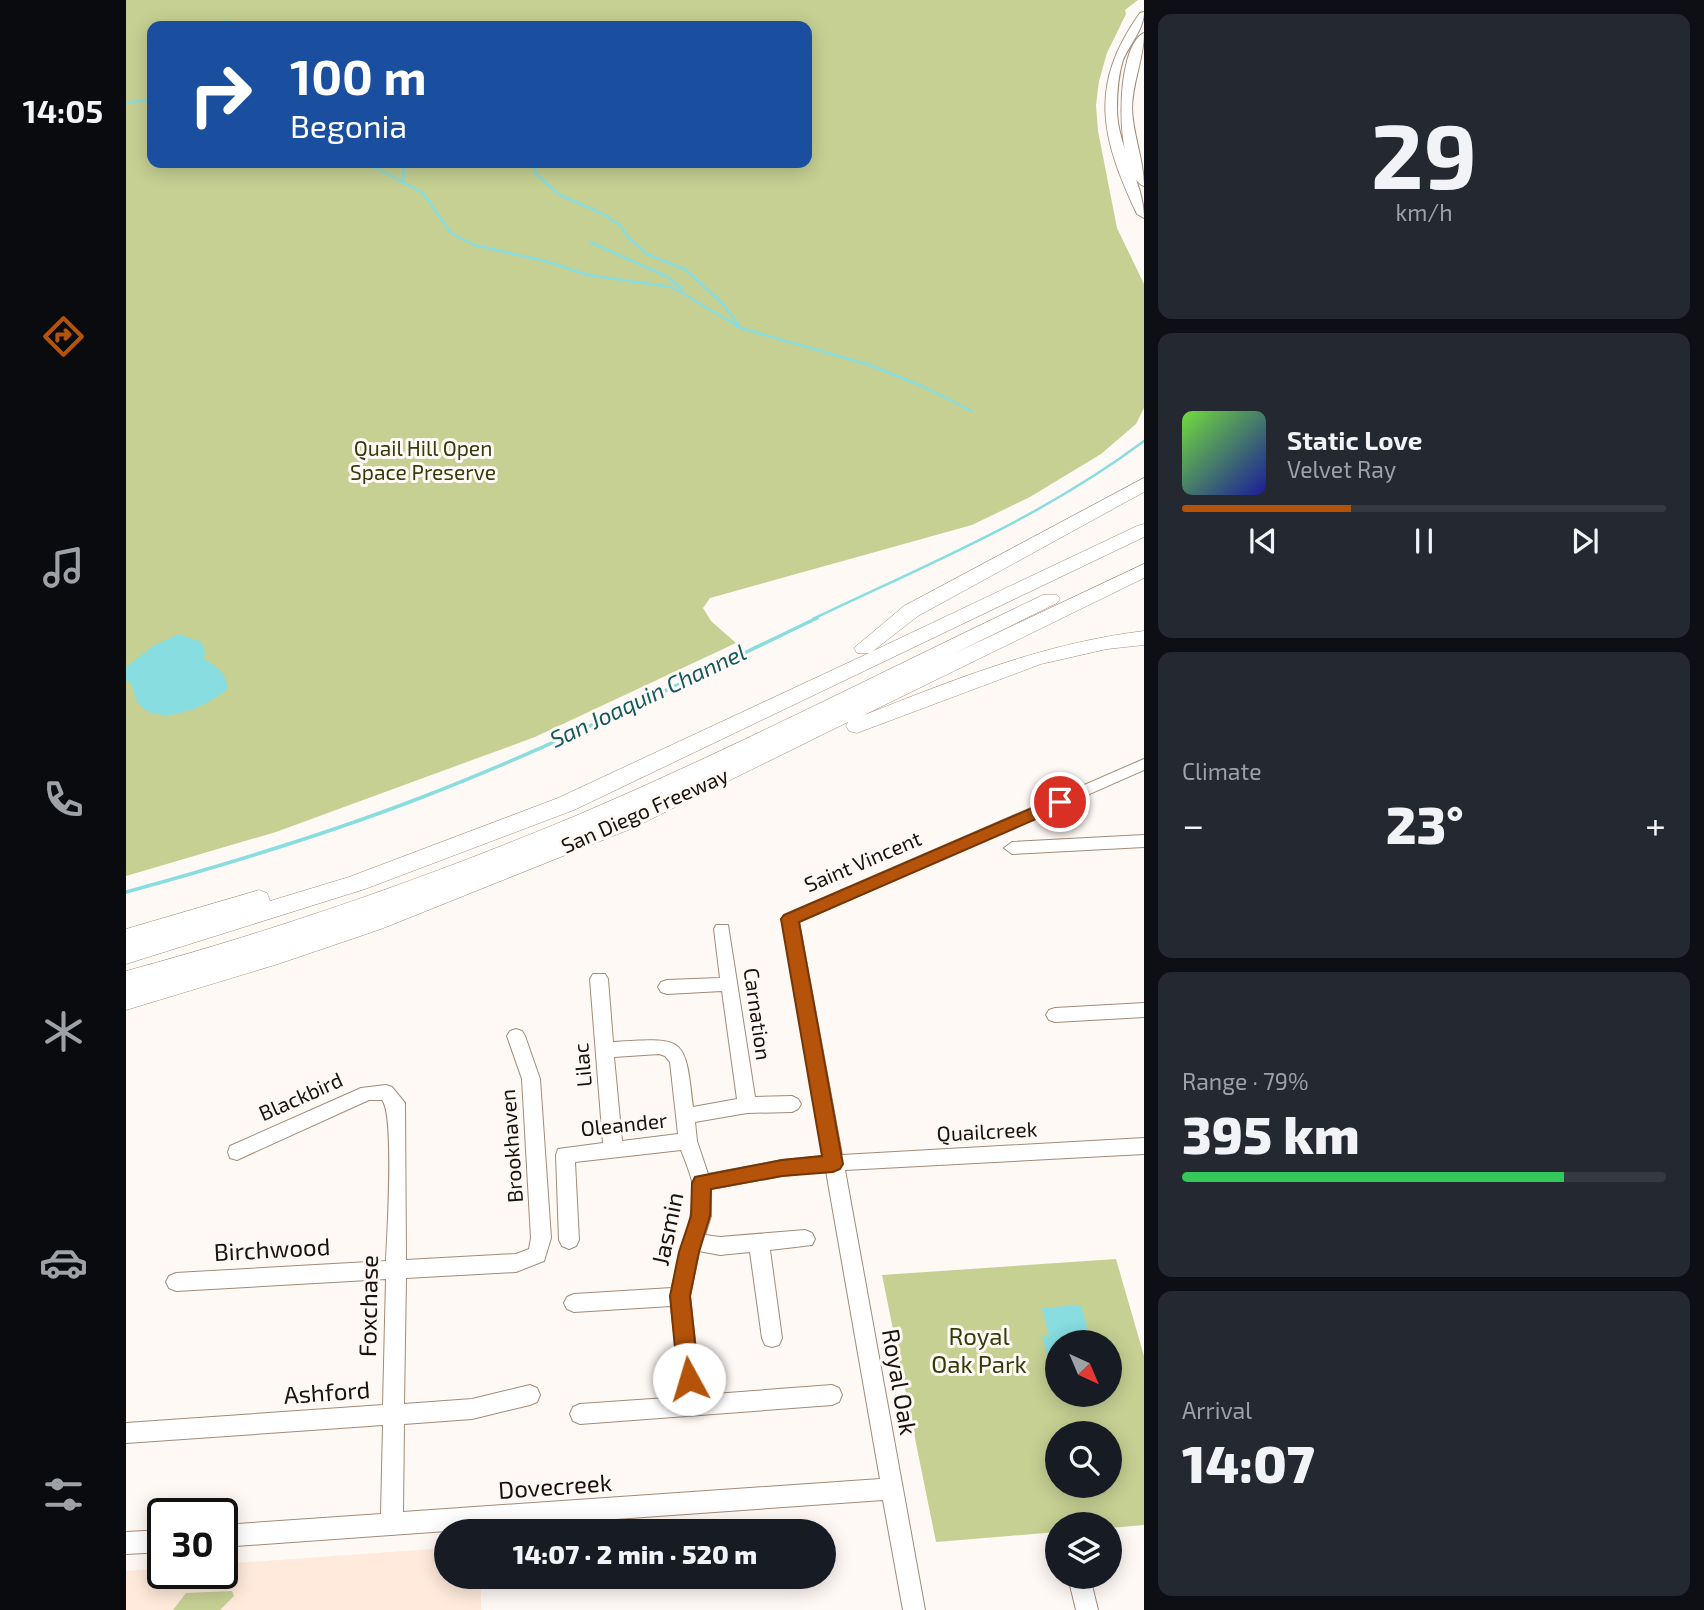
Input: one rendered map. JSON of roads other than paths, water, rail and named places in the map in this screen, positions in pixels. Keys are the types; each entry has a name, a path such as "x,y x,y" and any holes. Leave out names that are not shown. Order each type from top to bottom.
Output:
{"highway":[{"path":"864,648 911,611 1144,484"},
{"path":"126,938 332,875 506,811 674,738 1144,516"},
{"name":"San Diego Freeway","path":"126,955 357,883 566,804 1144,530"},
{"path":"126,981 257,942 426,884 558,832 654,790 1144,554"},
{"name":"San Diego Freeway","path":"126,1000 278,955 456,891 625,822 1144,570"},
{"path":"789,744 844,731 1043,654 1085,645 1144,638"}],"main road":[{"path":"1144,15 1121,49 1113,78 1110,112 1121,165 1144,214"},
{"path":"1144,36 1132,59 1125,114 1129,138 1144,182"}],"street":[{"name":"Saint Vincent","path":"833,1164 790,919 1144,764"},
{"path":"1012,848 1144,841"},
{"name":"Carnation","path":"722,929 747,1105"},
{"name":"Lilac","path":"599,979 613,1147"},
{"path":"667,987 730,984"},
{"path":"1055,1015 1144,1010"},
{"name":"Brookhaven","path":"516,1036 531,1079 541,1238 537,1255"},
{"name":"Jasmin","path":"605,1050 659,1047 671,1050 679,1060 688,1141 702,1183 701,1216 680,1296 692,1406"},
{"name":"Blackbird","path":"237,1152 367,1093 386,1093"},
{"name":"Foxchase","path":"386,1093 396,1103 393,1525"},
{"path":"686,1116 747,1105 792,1104"},
{"name":"Oleander","path":"569,1240 565,1155 613,1147 688,1141"},
{"name":"Quailcreek","path":"702,1183 782,1168 1144,1146"},
{"name":"Royal Oak","path":"833,1164 914,1610"},
{"path":"694,1241 720,1246 805,1239"},
{"path":"759,1244 772,1338"},
{"name":"Birchwood","path":"176,1282 516,1263 537,1255"},
{"path":"574,1303 680,1296"},
{"name":"Ashford","path":"126,1433 472,1409 530,1395"},
{"path":"580,1414 832,1395"},
{"name":"Dovecreek","path":"238,1535 891,1489"},
{"path":"126,1544 147,1542"},
{"path":"1082,1589 1087,1610"}],"water":[{"path":"179,634 201,642 205,651 204,659 223,674 227,689 210,701 187,711 163,715 152,713 138,702 131,683 126,681 126,667 153,646"},
{"path":"1081,1305 1088,1330 1048,1330 1042,1308"}],"waterway":[{"path":"126,103 147,100"},
{"path":"376,168 423,193 451,233 474,245 545,261 588,275 672,287 741,328"},
{"path":"403,181 404,168"},
{"path":"535,168 534,172 558,194 601,213 620,225 629,238 647,254 686,270 721,302 741,328"},
{"path":"590,242 666,276 683,289"},
{"path":"741,328 870,365 922,386 972,411"},
{"name":"San Joaquin Channel","path":"813,619 1025,516 1066,493 1144,441"},
{"name":"San Joaquin Channel","path":"126,892 274,849 420,798 570,735 817,618"}],"park label":[{"name":"Quail Hill Open Space Preserve","path":"423,461"},
{"name":"Royal Oak Park","path":"979,1351"}]}
